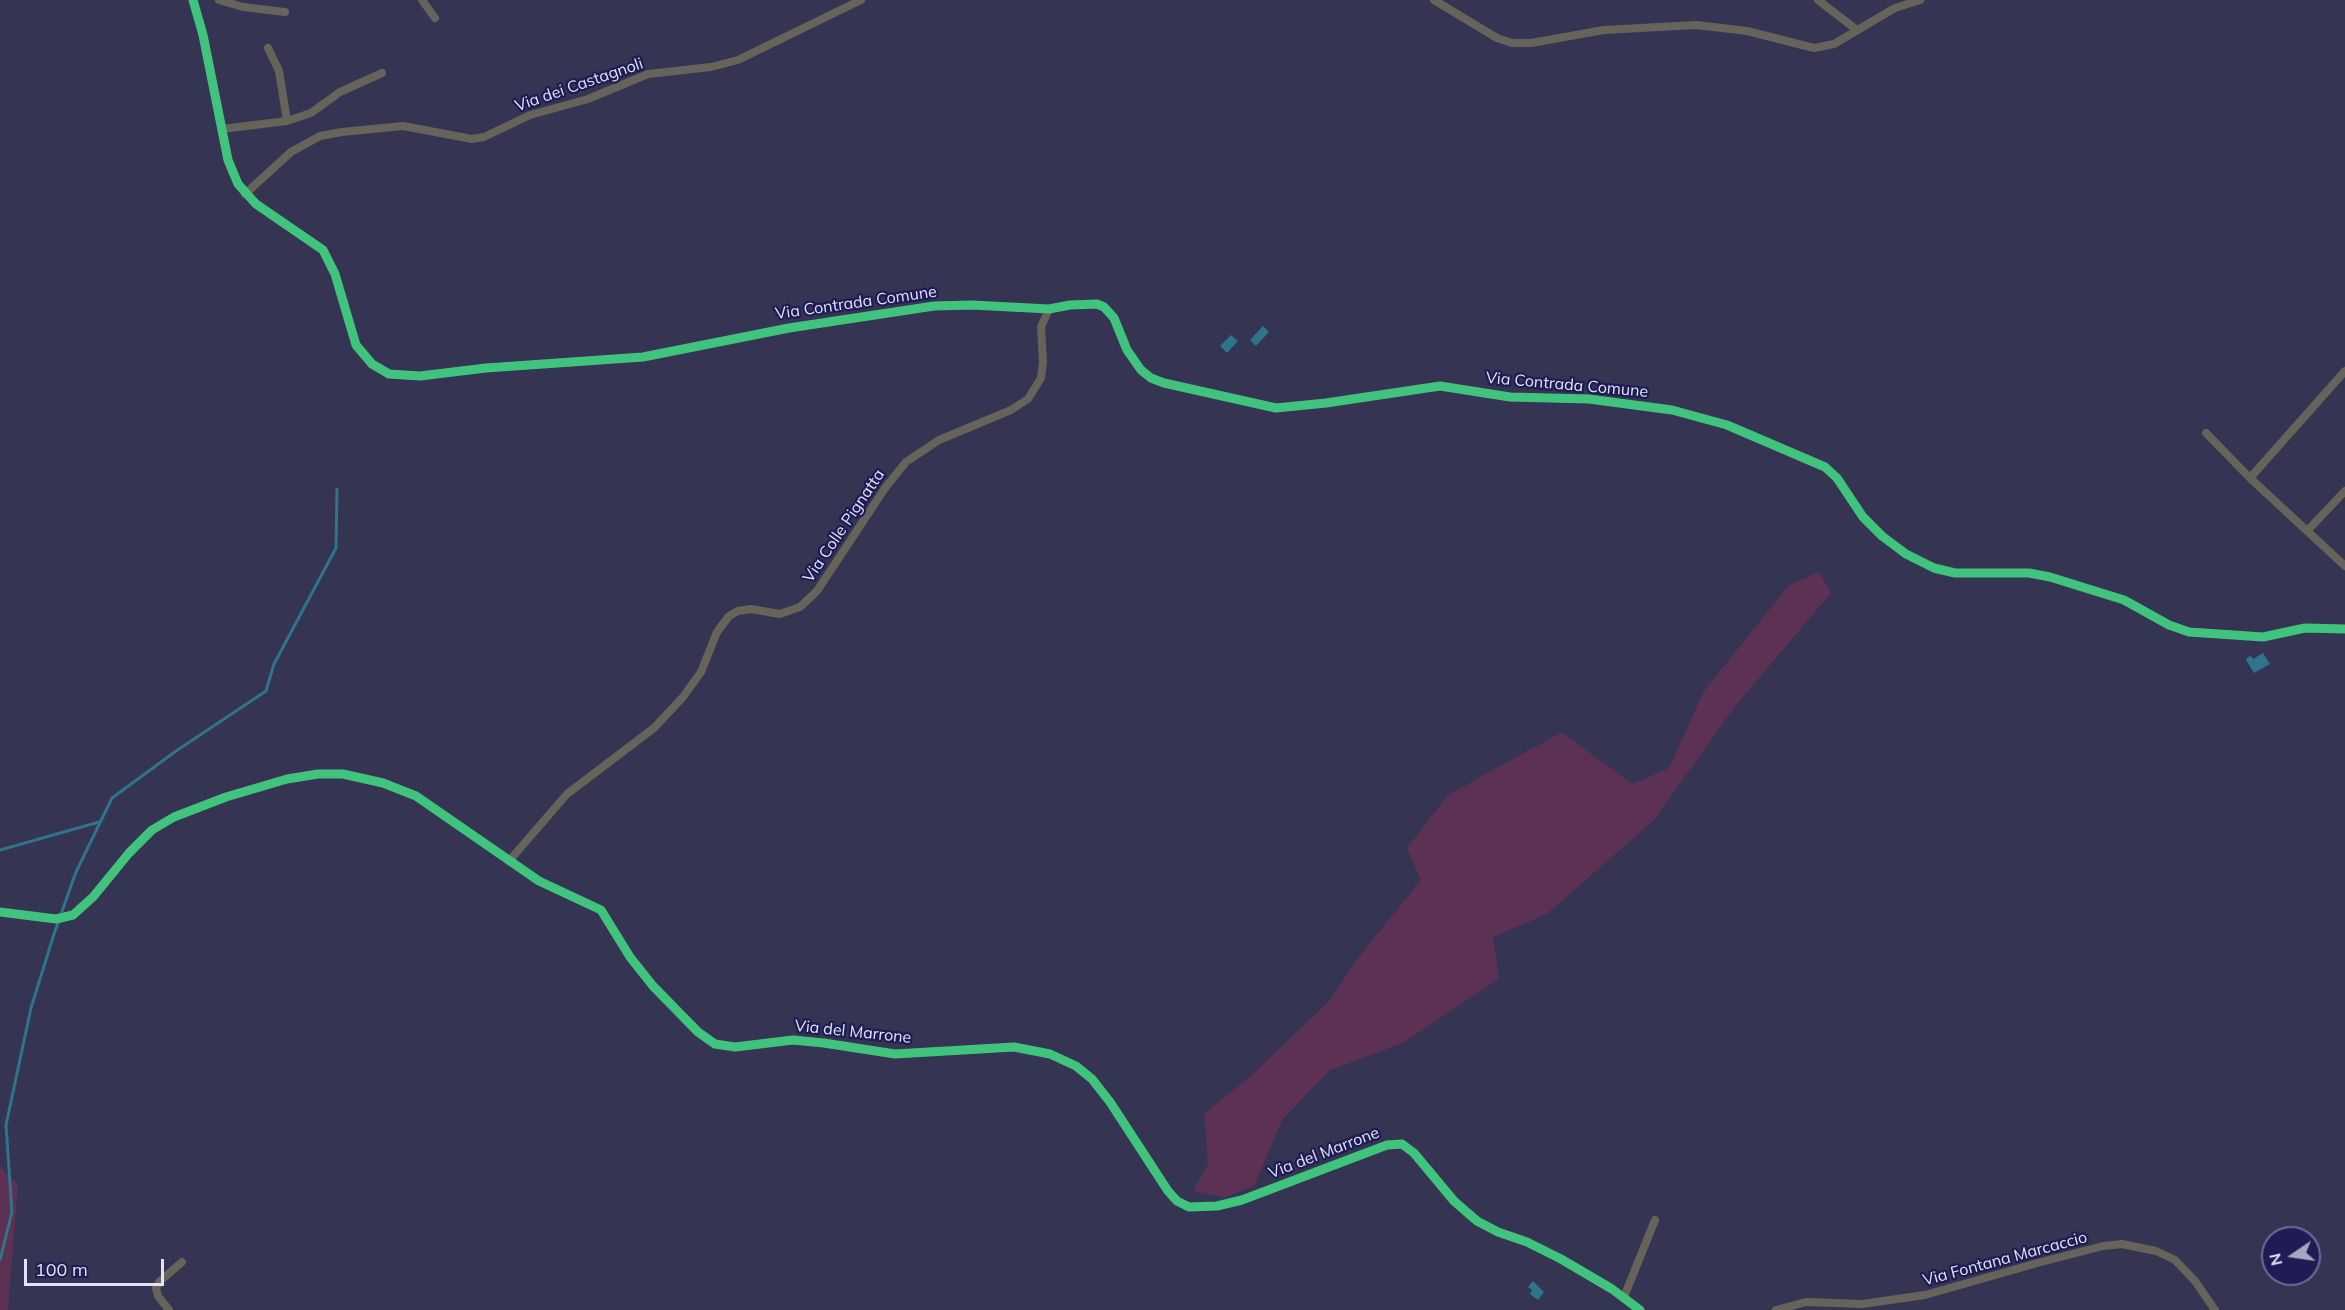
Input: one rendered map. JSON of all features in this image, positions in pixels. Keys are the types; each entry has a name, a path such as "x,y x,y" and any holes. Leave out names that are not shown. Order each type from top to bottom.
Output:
{"street":[{"name":"Via Contrada Comune","path":"193,0 203,35 230,166 245,194 261,208 323,250 332,267 351,333 358,349 378,369 398,376 644,357 789,328 925,307 972,305 1049,309 1073,305 1101,305 1116,322 1125,345 1137,364 1151,378 1164,383 1269,407 1299,407 1446,386 1510,398 1604,400 1684,412 1727,425 1825,467 1834,475 1859,512 1878,532 1906,554 1934,568 1955,573 2024,573 2050,577 2124,600 2169,625 2189,632 2263,637 2301,629 2345,629"},
{"path":"219,0 243,7 285,12"},
{"path":"422,0 435,18"},
{"name":"Via dei Castagnoli","path":"245,194 291,152 306,142 325,135 403,126 469,138 484,137 530,115 595,97 648,74 711,67 738,60 861,0"},
{"path":"1434,0 1497,38 1517,44 1536,43 1604,30 1696,25 1747,31 1806,48 1834,44 1894,8 1920,0"},
{"path":"1818,0 1857,30"},
{"path":"268,48 279,71 287,122"},
{"path":"222,129 287,122 311,113 340,92 382,73"},
{"name":"Via Colle Pignatta","path":"509,861 567,794 654,728 683,697 701,672 717,632 729,616 746,609 780,614 800,607 817,591 885,488 906,462 939,440 1016,407 1028,399 1041,378 1043,362 1041,327 1049,309"},
{"path":"2250,478 2345,371"},
{"path":"2206,434 2345,566"},
{"path":"2307,531 2345,491"},
{"name":"Via del Marrone","path":"0,912 56,919 69,917 93,897 144,838 169,819 248,789 287,779 318,774 350,775 402,789 419,798 547,885 601,910 630,957 653,986 701,1035 715,1044 735,1047 793,1040 824,1042 895,1054 1014,1047 1050,1054 1080,1068 1092,1080 1110,1102 1168,1191 1189,1207 1210,1207 1236,1202 1387,1144 1402,1144 1414,1153 1454,1201 1477,1221 1556,1256 1624,1297 1640,1310"},
{"path":"1624,1297 1655,1220"},
{"name":"Via Fontana Marcaccio","path":"1776,1310 1806,1302 1868,1304 1911,1298 1952,1289 2103,1246 2126,1244 2156,1251 2175,1260 2195,1281 2215,1310"},
{"path":"169,1310 158,1296 156,1288 160,1281 182,1262"}],"shaded area":[{"path":"1819,572 1831,593 1736,705 1653,821 1547,914 1493,937 1499,978 1403,1043 1330,1070 1282,1120 1254,1186 1225,1197 1193,1191 1208,1164 1204,1114 1253,1074 1330,1000 1358,958 1421,880 1407,848 1448,795 1562,732 1632,784 1669,768 1704,691 1789,585"},
{"path":"0,1167 18,1184 8,1310 0,1310"}],"water":[{"path":"1263,326 1269,332 1256,346 1250,340"},
{"path":"1231,335 1238,341 1227,353 1220,346"},
{"path":"2263,653 2270,664 2254,673 2246,660 2248,657 2251,656 2253,659"},
{"path":"1533,1281 1544,1292 1538,1300 1530,1294 1532,1290 1528,1287"}],"waterway":[{"path":"0,1260 12,1212 6,1125 31,1008 76,872 112,798 176,751 266,691 274,664 336,548 337,489"},
{"path":"0,850 99,822"}],"cycle path":[{"path":"193,0 203,35 228,160 238,184 256,204 323,250 335,274 356,345 372,364 389,374 420,376 486,368 643,357 789,328 934,306 972,305 1049,309 1070,305 1097,304 1104,307 1114,318 1127,350 1141,370 1151,378 1164,383 1276,408 1440,386 1510,397 1589,399 1672,410 1727,425 1825,467 1837,478 1863,517 1882,536 1906,554 1934,568 1955,573 2029,573 2050,577 2124,600 2169,625 2189,632 2263,637 2305,628 2345,629"},
{"path":"0,912 56,919 73,915 93,897 129,853 152,830 174,817 226,797 287,779 318,774 343,774 383,783 416,796 539,881 601,910 630,957 653,986 698,1032 715,1044 735,1047 793,1040 895,1054 1014,1047 1050,1054 1076,1066 1092,1079 1110,1102 1168,1191 1177,1201 1189,1207 1217,1206 1242,1200 1387,1145 1402,1144 1414,1153 1454,1201 1477,1221 1561,1259 1612,1289 1640,1310"}]}
